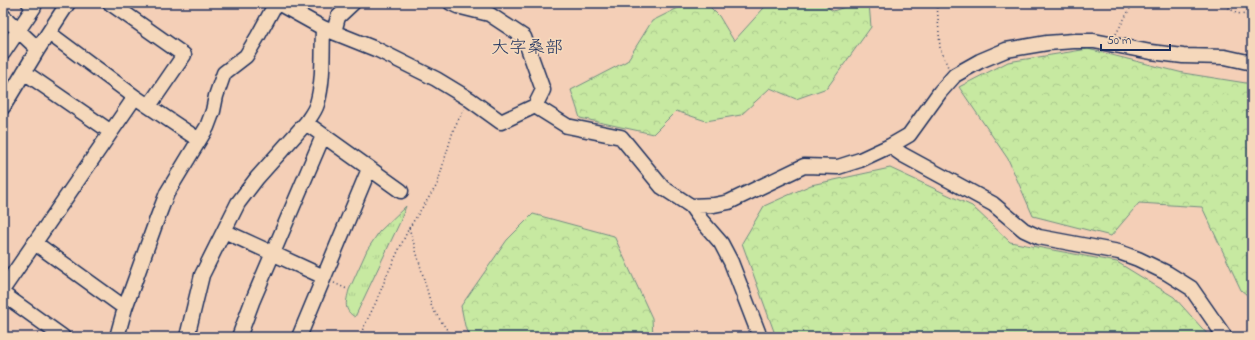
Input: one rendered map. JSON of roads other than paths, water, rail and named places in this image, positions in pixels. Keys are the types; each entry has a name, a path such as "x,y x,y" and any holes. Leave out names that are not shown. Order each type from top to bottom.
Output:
{"street":[{"path":"3,53 34,7 29,3"},
{"path":"3,107 68,3"},
{"path":"110,3 184,55 149,106"},
{"path":"117,337 125,308 167,193 207,127 224,73 246,56 277,3 328,30 412,66 469,99 502,122 535,106 543,90 524,37 489,14 457,6 451,3"},
{"path":"187,337 202,275 238,203 257,178 306,123 312,114 317,104 328,30 338,17 353,3"},
{"path":"3,16 38,49"},
{"path":"49,33 135,97 199,140"},
{"path":"692,206 714,205 729,202 804,166 838,167 860,160 890,146 909,135 940,92 955,75 980,61 1006,50 1036,44 1094,41 1151,52 1183,56 1224,57 1250,61"},
{"path":"24,72 112,132"},
{"path":"3,289 135,97"},
{"path":"535,106 567,126 621,137 662,187 692,206 701,220 721,243 731,262 760,337"},
{"path":"306,123 401,191"},
{"path":"239,337 272,254 323,136"},
{"path":"890,146 903,155 993,204 1024,230 1039,237 1119,252 1138,259 1167,274 1191,288 1225,337"},
{"path":"299,337 369,169"},
{"path":"224,232 324,278"},
{"path":"35,243 125,308"},
{"path":"3,294 63,337"}],"district":[{"name":"大字桑部","path":"527,47"}]}
